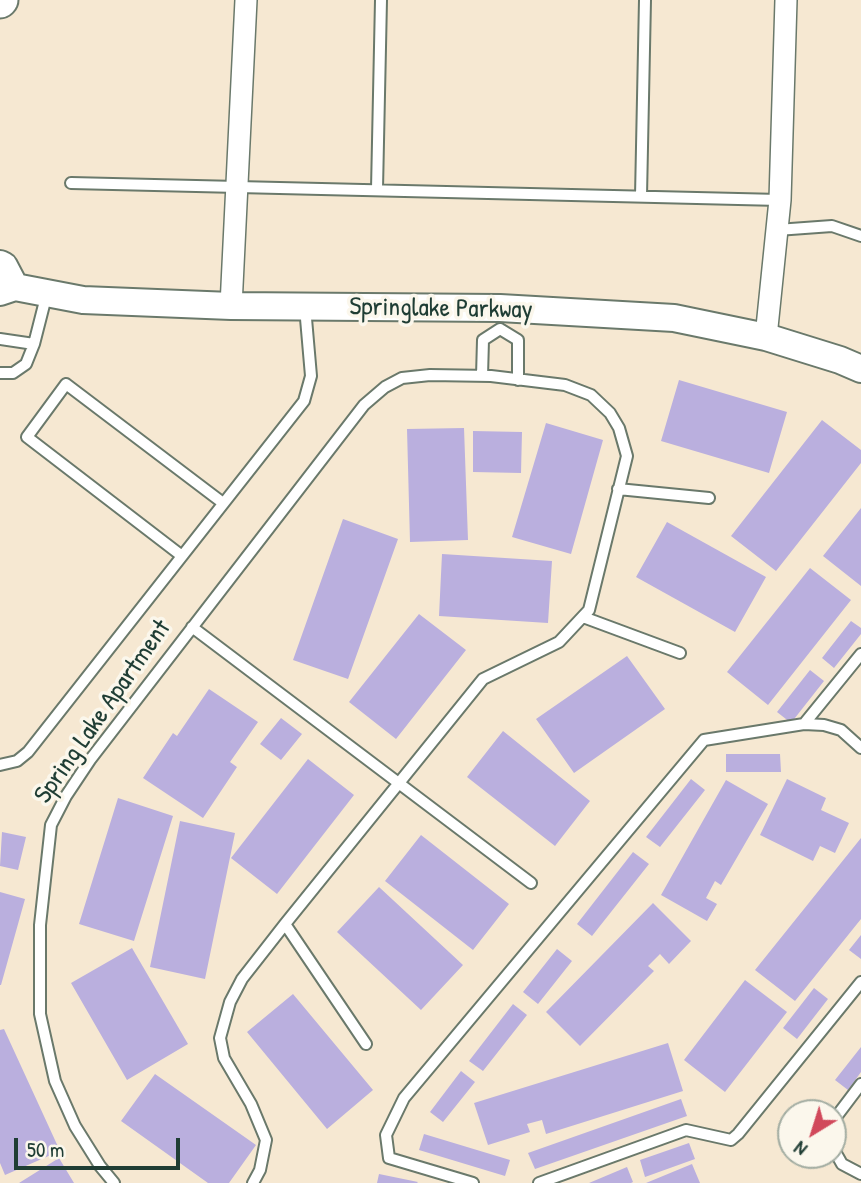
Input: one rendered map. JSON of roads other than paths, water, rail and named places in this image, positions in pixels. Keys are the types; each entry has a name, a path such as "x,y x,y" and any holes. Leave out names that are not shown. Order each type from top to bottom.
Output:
{"street":[{"path":"232,306 246,0"},
{"path":"766,337 780,200 786,0"},
{"name":"Springlake Parkway","path":"0,264 4,266 8,290 47,293 83,300 305,307 500,319 674,318 766,337 861,369"}],"lane":[{"path":"377,189 381,0"},
{"path":"641,197 645,0"},
{"path":"71,183 780,200"},
{"path":"777,230 832,226 861,236"},
{"path":"0,373 13,373 26,364 47,293"},
{"path":"0,765 17,761 28,752 304,401 311,376 305,307"},
{"path":"482,376 484,340 500,319 518,340 518,380"},
{"path":"0,339 34,344"},
{"name":"Spring Lake Apartment","path":"114,1183 75,1126 55,1081 40,1014 40,925 51,825 66,796 90,760 192,626 364,405 385,387 402,378 430,375 482,376 565,386 591,395 610,413 619,428 627,456 589,610 559,642 483,679 285,924 242,979 230,1002 220,1038 224,1058 251,1104 266,1140 260,1170 253,1183"},
{"path":"182,556 27,437 66,384 223,503"},
{"path":"618,489 709,498"},
{"path":"583,617 680,653"},
{"name":"Spring Lake Apartment","path":"192,626 531,883"},
{"path":"804,724 861,654"},
{"path":"473,1183 388,1158 386,1135 404,1098 704,740 804,724 824,725 841,730 861,748"},
{"path":"285,924 366,1044"},
{"path":"539,1183 686,1130 731,1140 861,982"},
{"path":"847,1102 861,1084"}]}
